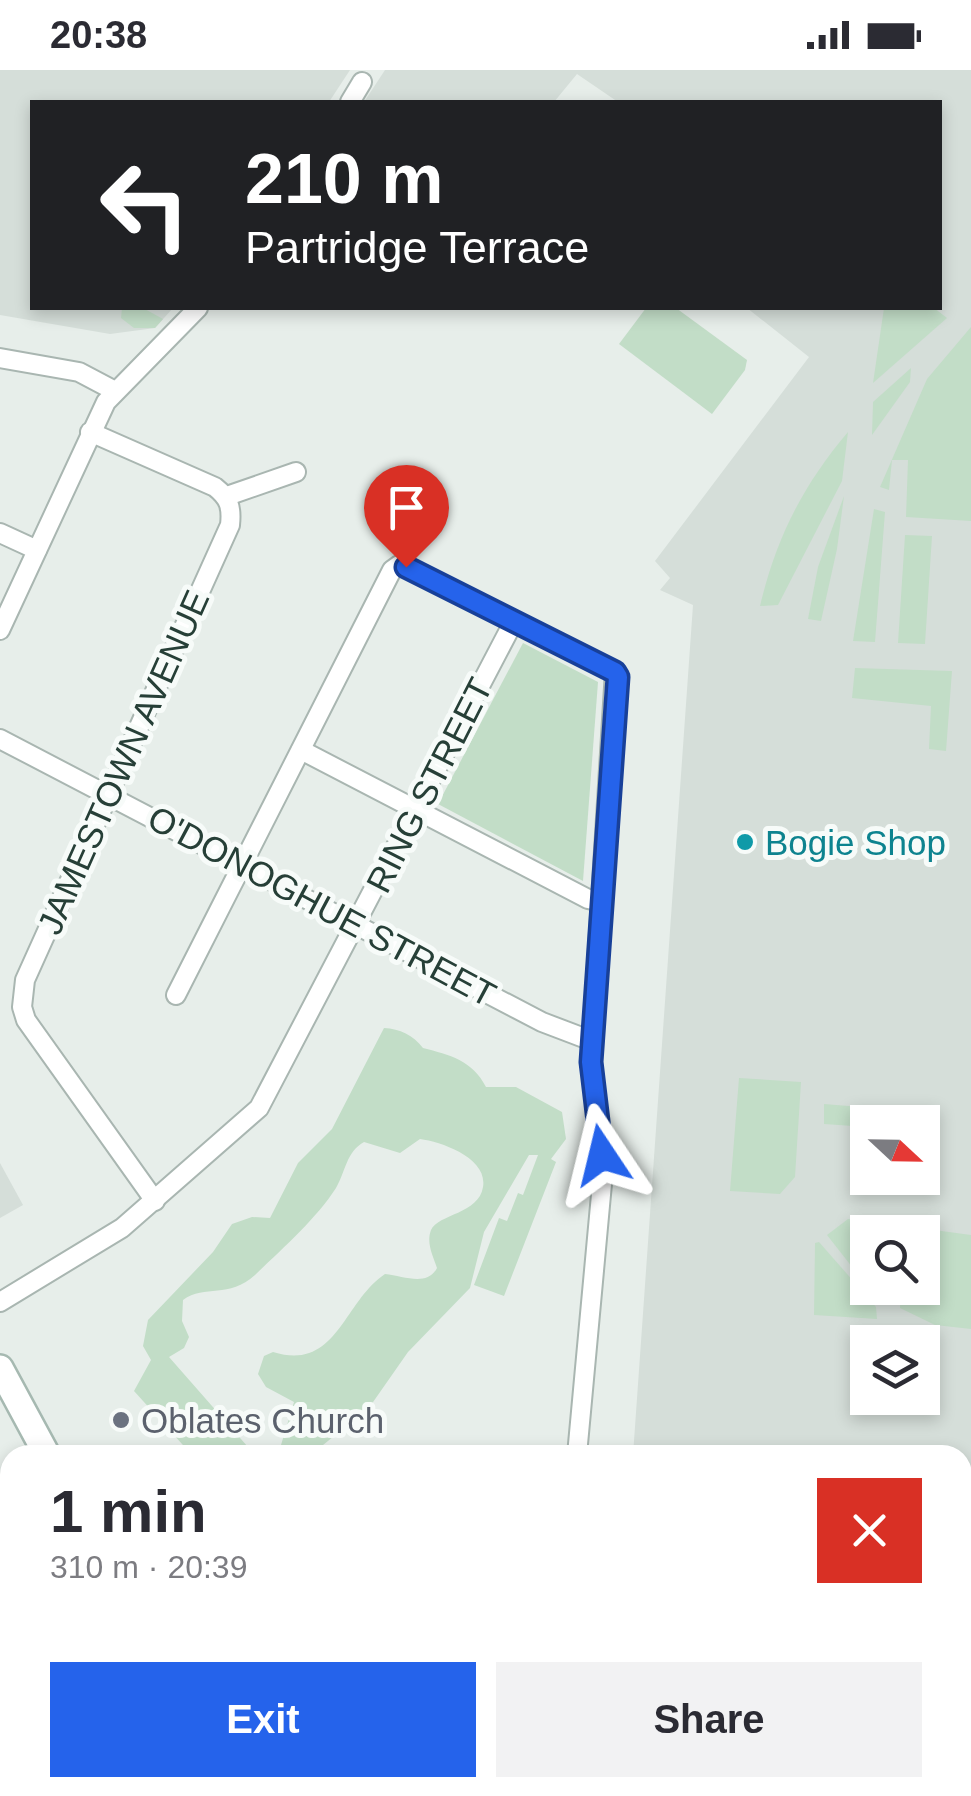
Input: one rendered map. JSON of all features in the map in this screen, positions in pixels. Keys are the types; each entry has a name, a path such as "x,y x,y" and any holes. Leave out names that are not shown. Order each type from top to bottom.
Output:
{"main road":[{"path":"0,1368 42,1445"}],"street":[{"path":"351,100 362,82"},
{"path":"0,630 90,432 115,391 196,310"},
{"path":"0,358 79,372 115,391"},
{"path":"90,432 227,496 296,472"},
{"name":"JAMESTOWN AVENUE","path":"155,1201 26,1020 22,1007 26,980 230,525 227,496"},
{"path":"0,532 37,550"},
{"path":"176,995 392,570 398,565 616,674 592,1042 592,1092 603,1173 578,1445"},
{"name":"RING STREET","path":"155,1201 259,1108 514,621"},
{"name":"O'DONOGHUE STREET","path":"0,739 566,1034 592,1042"},
{"path":"301,750 588,899 602,902"},
{"path":"0,1302 122,1228 155,1201"}],"shaded area":[{"path":"0,70 350,70 330,100 30,100 30,310 171,310 155,328 110,334 0,315"},
{"path":"385,70 971,70 971,1445 634,1445 693,605 660,590 670,578 655,561 809,357 750,310 942,310 942,100 615,100 577,74 556,100 365,100"},
{"path":"0,1163 23,1205 0,1218"}],"green space":[{"path":"122,310 147,310 163,319 155,328 134,328 121,318"},
{"path":"644,310 679,310 747,360 745,370 712,414 619,344"},
{"path":"884,310 937,310 947,318 873,383"},
{"path":"971,327 971,521 906,517 908,460 892,460 889,490 880,487 927,379"},
{"path":"911,368 910,382 872,435 873,402"},
{"path":"848,432 842,481 778,605 760,606 793,513"},
{"path":"844,496 821,621 808,619 818,567"},
{"path":"874,509 885,512 875,642 853,641"},
{"path":"905,535 932,536 925,644 898,643"},
{"path":"523,643 598,682 583,881 438,804"},
{"path":"855,668 952,671 946,751 929,749 931,706 852,698"},
{"path":"384,1028 401,1031 423,1048 459,1060 486,1087 516,1087 562,1112 566,1139 551,1159 556,1162 504,1296 474,1285 499,1218 507,1221 518,1193 523,1195 538,1155 529,1155 484,1232 470,1288 408,1352 357,1425 339,1432 323,1445 281,1445 294,1402 266,1387 258,1374 264,1356 273,1352 294,1356 312,1352 337,1331 385,1274 421,1279 433,1274 437,1268 430,1245 431,1230 474,1203 483,1187 478,1168 451,1148 420,1139 400,1153 364,1142 353,1151 336,1188 319,1211 255,1275 236,1287 183,1300 182,1321 189,1337 184,1348 169,1357 246,1445 183,1445 134,1391 151,1360 143,1346 148,1320 213,1252 232,1224 252,1217 270,1218 298,1163 332,1129"},
{"path":"739,1078 801,1082 795,1177 780,1194 730,1191"},
{"path":"824,1104 850,1106 850,1126 824,1124"},
{"path":"850,1219 850,1264 827,1235"},
{"path":"940,1231 971,1235 971,1329 935,1325 900,1308 940,1305"},
{"path":"819,1242 850,1277 850,1305 874,1305 877,1319 814,1315 815,1243"}],"place":[{"name":"Bogie Shop","path":"745,842"},
{"name":"Oblates Church","path":"121,1420"}],"route":[{"path":"406,567 615,672 618,677 591,1062 602,1155"}]}
